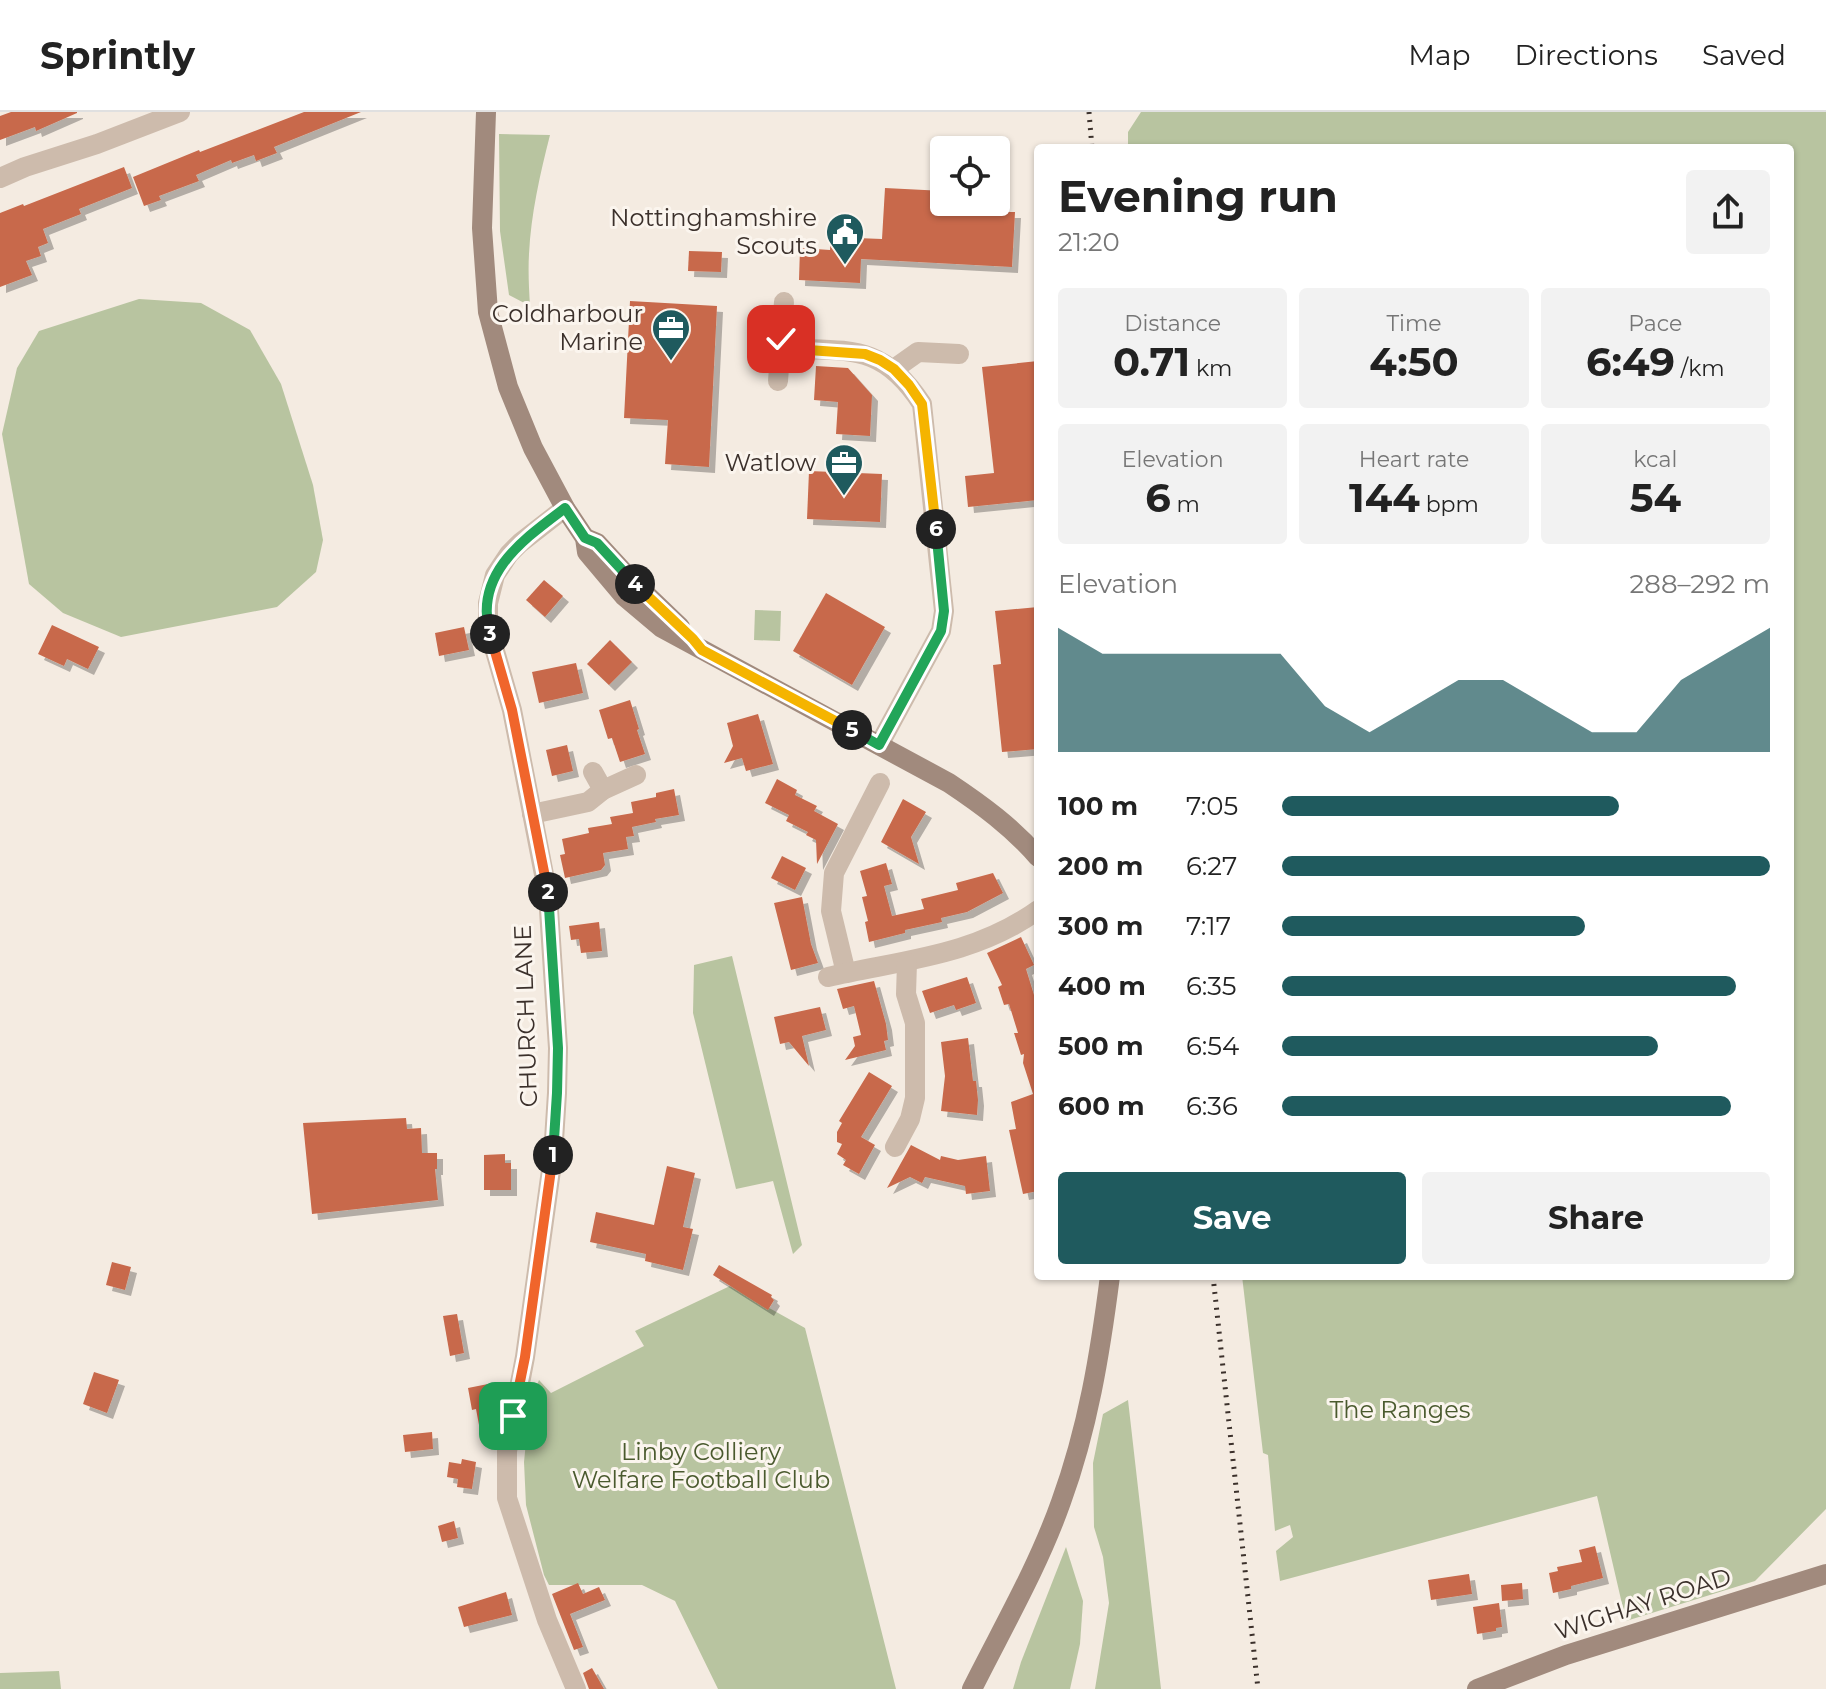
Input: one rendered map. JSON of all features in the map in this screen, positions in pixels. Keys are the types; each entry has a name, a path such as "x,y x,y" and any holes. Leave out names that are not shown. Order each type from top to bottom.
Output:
{"street":[{"path":"0,178 180,112"},
{"path":"486,112 482,228 488,312 508,387 533,448 585,538 587,552 624,596 662,628 949,783 986,808 1034,853"},
{"path":"778,381 784,302"},
{"path":"780,348 865,354 894,369 922,404 944,611 941,631 879,745"},
{"path":"894,369 918,352 959,354"},
{"name":"CHURCH LANE","path":"565,508 520,543 495,575 488,603 488,627 512,710 548,895 556,1006 557,1093 553,1156 525,1357 508,1444 507,1498 547,1620 576,1689"},
{"path":"532,814 588,802 598,781 636,775"},
{"path":"880,783 834,873 831,911 837,975 907,963 966,948 1034,913"},
{"path":"895,1147 910,1119 915,1098 915,1023 906,994 907,963"},
{"path":"972,1689 1039,1558 1061,1503 1087,1416 1109,1280"},
{"name":"WIGHAY ROAD","path":"1477,1689 1566,1655 1826,1574"}],"green space":[{"name":"The Ranges","path":"1141,112 1826,112 1826,1509 1755,1581 1626,1621 1597,1496 1280,1581 1276,1551 1293,1537 1290,1525 1275,1531 1268,1455 1263,1453 1242,1280 1794,1280 1794,144 1128,144 1128,132"},
{"path":"499,134 550,135 532,224 530,306 509,295 500,231"},
{"path":"139,299 201,303 250,330 281,384 313,485 323,540 316,572 277,607 121,637 63,613 29,584 2,434 17,368 39,331"},
{"path":"755,610 781,611 780,641 754,640"},
{"path":"732,956 802,1245 793,1254 773,1181 736,1189 693,1013 694,965"},
{"name":"Linby Colliery Welfare Football Club","path":"730,1286 805,1328 896,1689 718,1689 675,1601 642,1585 549,1585 544,1575 526,1505 524,1462 530,1402 539,1380 551,1393 644,1346 635,1331"},
{"path":"1128,1400 1161,1689 1095,1689 1109,1603 1103,1557 1094,1527 1093,1463 1103,1414"},
{"path":"1066,1547 1083,1601 1080,1644 1070,1689 1013,1689 1021,1662"},
{"path":"59,1671 61,1689 0,1689 0,1673"}],"building":[{"path":"11,112 77,113 36,131 35,127 0,140 0,116"},
{"path":"304,112 361,112 274,147 277,153 256,161 254,155 232,163 231,160 196,175 199,181 159,196 161,200 144,206 133,177"},
{"path":"124,167 132,188 79,209 81,214 43,229 48,243 38,247 41,256 26,261 32,275 0,287 0,213"},
{"path":"885,188 930,190 930,216 1010,216 1010,212 1015,212 1012,267 861,259 860,283 799,280 800,248 830,250 831,237 882,239"},
{"path":"689,251 722,252 721,272 688,271"},
{"name":"Coldharbour Marine","path":"630,301 717,306 709,467 665,464 668,420 624,418"},
{"path":"1034,361 1034,500 968,507 965,476 994,473 982,367"},
{"path":"816,366 848,368 872,395 870,436 836,434 838,402 814,400"},
{"name":"Watlow","path":"809,471 882,474 880,522 807,519"},
{"path":"544,580 563,596 545,617 526,600"},
{"path":"826,593 885,627 852,685 793,651"},
{"path":"1034,607 1034,749 1002,752 993,665 1001,664 995,611"},
{"path":"52,625 99,647 88,669 67,659 64,666 38,654"},
{"path":"464,627 469,650 439,656 435,633"},
{"path":"610,640 632,662 609,685 587,664"},
{"path":"576,663 583,693 539,703 532,672"},
{"path":"630,700 645,754 620,762 612,738 608,739 599,710"},
{"path":"758,714 773,764 746,771 742,758 724,763 733,746 727,723"},
{"path":"567,745 573,771 552,776 546,750"},
{"path":"777,779 797,790 795,795 817,806 814,811 838,824 817,864 816,840 806,835 808,832 786,821 789,815 765,803"},
{"path":"674,789 679,815 632,827 634,836 626,837 628,849 603,853 605,865 601,870 565,878 560,855 565,854 562,839 589,833 588,828 612,824 610,817 633,813 631,802 656,797 656,793"},
{"path":"903,799 926,812 911,837 919,864 881,842"},
{"path":"782,856 806,868 795,890 771,878"},
{"path":"886,863 892,884 884,886 892,916 924,909 921,899 958,890 956,883 993,873 1003,893 967,912 941,918 942,922 869,942 862,897 867,896 860,871"},
{"path":"802,897 818,963 791,970 774,903"},
{"path":"599,922 602,951 581,953 579,939 571,940 569,926"},
{"path":"1021,937 1034,965 1026,969 1034,995 1034,1192 1023,1194 1009,1130 1016,1129 1011,1102 1033,1094 1023,1063 1024,1054 1021,1055 1014,1033 1018,1033 1009,1004 1004,1005 998,987 1002,985 987,953"},
{"path":"967,977 976,1003 956,1010 954,1005 930,1013 922,991"},
{"path":"874,981 886,1024 886,1050 845,1060 855,1046 853,1037 861,1035 854,1006 843,1009 837,989"},
{"path":"820,1007 826,1030 802,1036 809,1066 789,1042 780,1044 774,1017"},
{"path":"968,1038 973,1081 976,1081 977,1115 941,1111 945,1076 941,1042"},
{"path":"869,1072 892,1086 861,1137 875,1145 859,1174 843,1165 846,1160 837,1154 842,1144 837,1142 837,1132 842,1123 839,1121"},
{"path":"406,1118 407,1129 421,1128 422,1153 437,1153 438,1200 312,1214 303,1123"},
{"path":"911,1145 940,1160 941,1156 958,1160 986,1156 990,1191 966,1194 965,1186 925,1177 922,1183 910,1177 887,1188"},
{"path":"505,1154 505,1163 511,1163 511,1190 484,1190 484,1155"},
{"path":"667,1166 695,1173 683,1227 693,1229 683,1270 645,1261 646,1254 590,1242 596,1212 654,1225"},
{"path":"112,1262 131,1267 125,1290 106,1285"},
{"path":"719,1265 772,1295 774,1300 768,1310 713,1275"},
{"path":"457,1314 464,1353 450,1356 443,1316"},
{"path":"94,1372 119,1380 107,1413 83,1404"},
{"path":"488,1384 497,1433 496,1438 482,1441 468,1388"},
{"path":"432,1432 433,1449 405,1452 403,1435"},
{"path":"462,1459 476,1462 472,1489 457,1487 458,1479 447,1477 449,1462 461,1464"},
{"path":"454,1521 458,1538 442,1542 438,1526"},
{"path":"1595,1546 1603,1578 1553,1593 1549,1573 1558,1571 1557,1567 1582,1562 1579,1550"},
{"path":"1469,1574 1472,1594 1431,1600 1428,1580"},
{"path":"578,1583 583,1594 599,1587 605,1600 570,1614 583,1647 574,1650 552,1594"},
{"path":"1522,1583 1523,1599 1502,1601 1501,1585"},
{"path":"506,1592 512,1615 464,1627 458,1607"},
{"path":"1499,1603 1502,1627 1477,1634 1473,1607"},
{"path":"592,1668 604,1689 589,1689 583,1673"}],"railway":[{"path":"1089,112 1092,144"},
{"path":"1213,1280 1258,1689"}],"place":[{"name":"Nottinghamshire Scouts","path":"845,266"},
{"name":"Coldharbour Marine","path":"671,362"},
{"name":"Watlow","path":"844,497"}],"route":[{"path":"513,1416 525,1357 553,1156 558,1048 548,895 512,710 488,627 488,603 495,575 520,543 565,508 585,538 597,543 702,650 879,745 941,631 943,593 922,404 894,369 880,360 865,354 780,348 781,339"}]}
